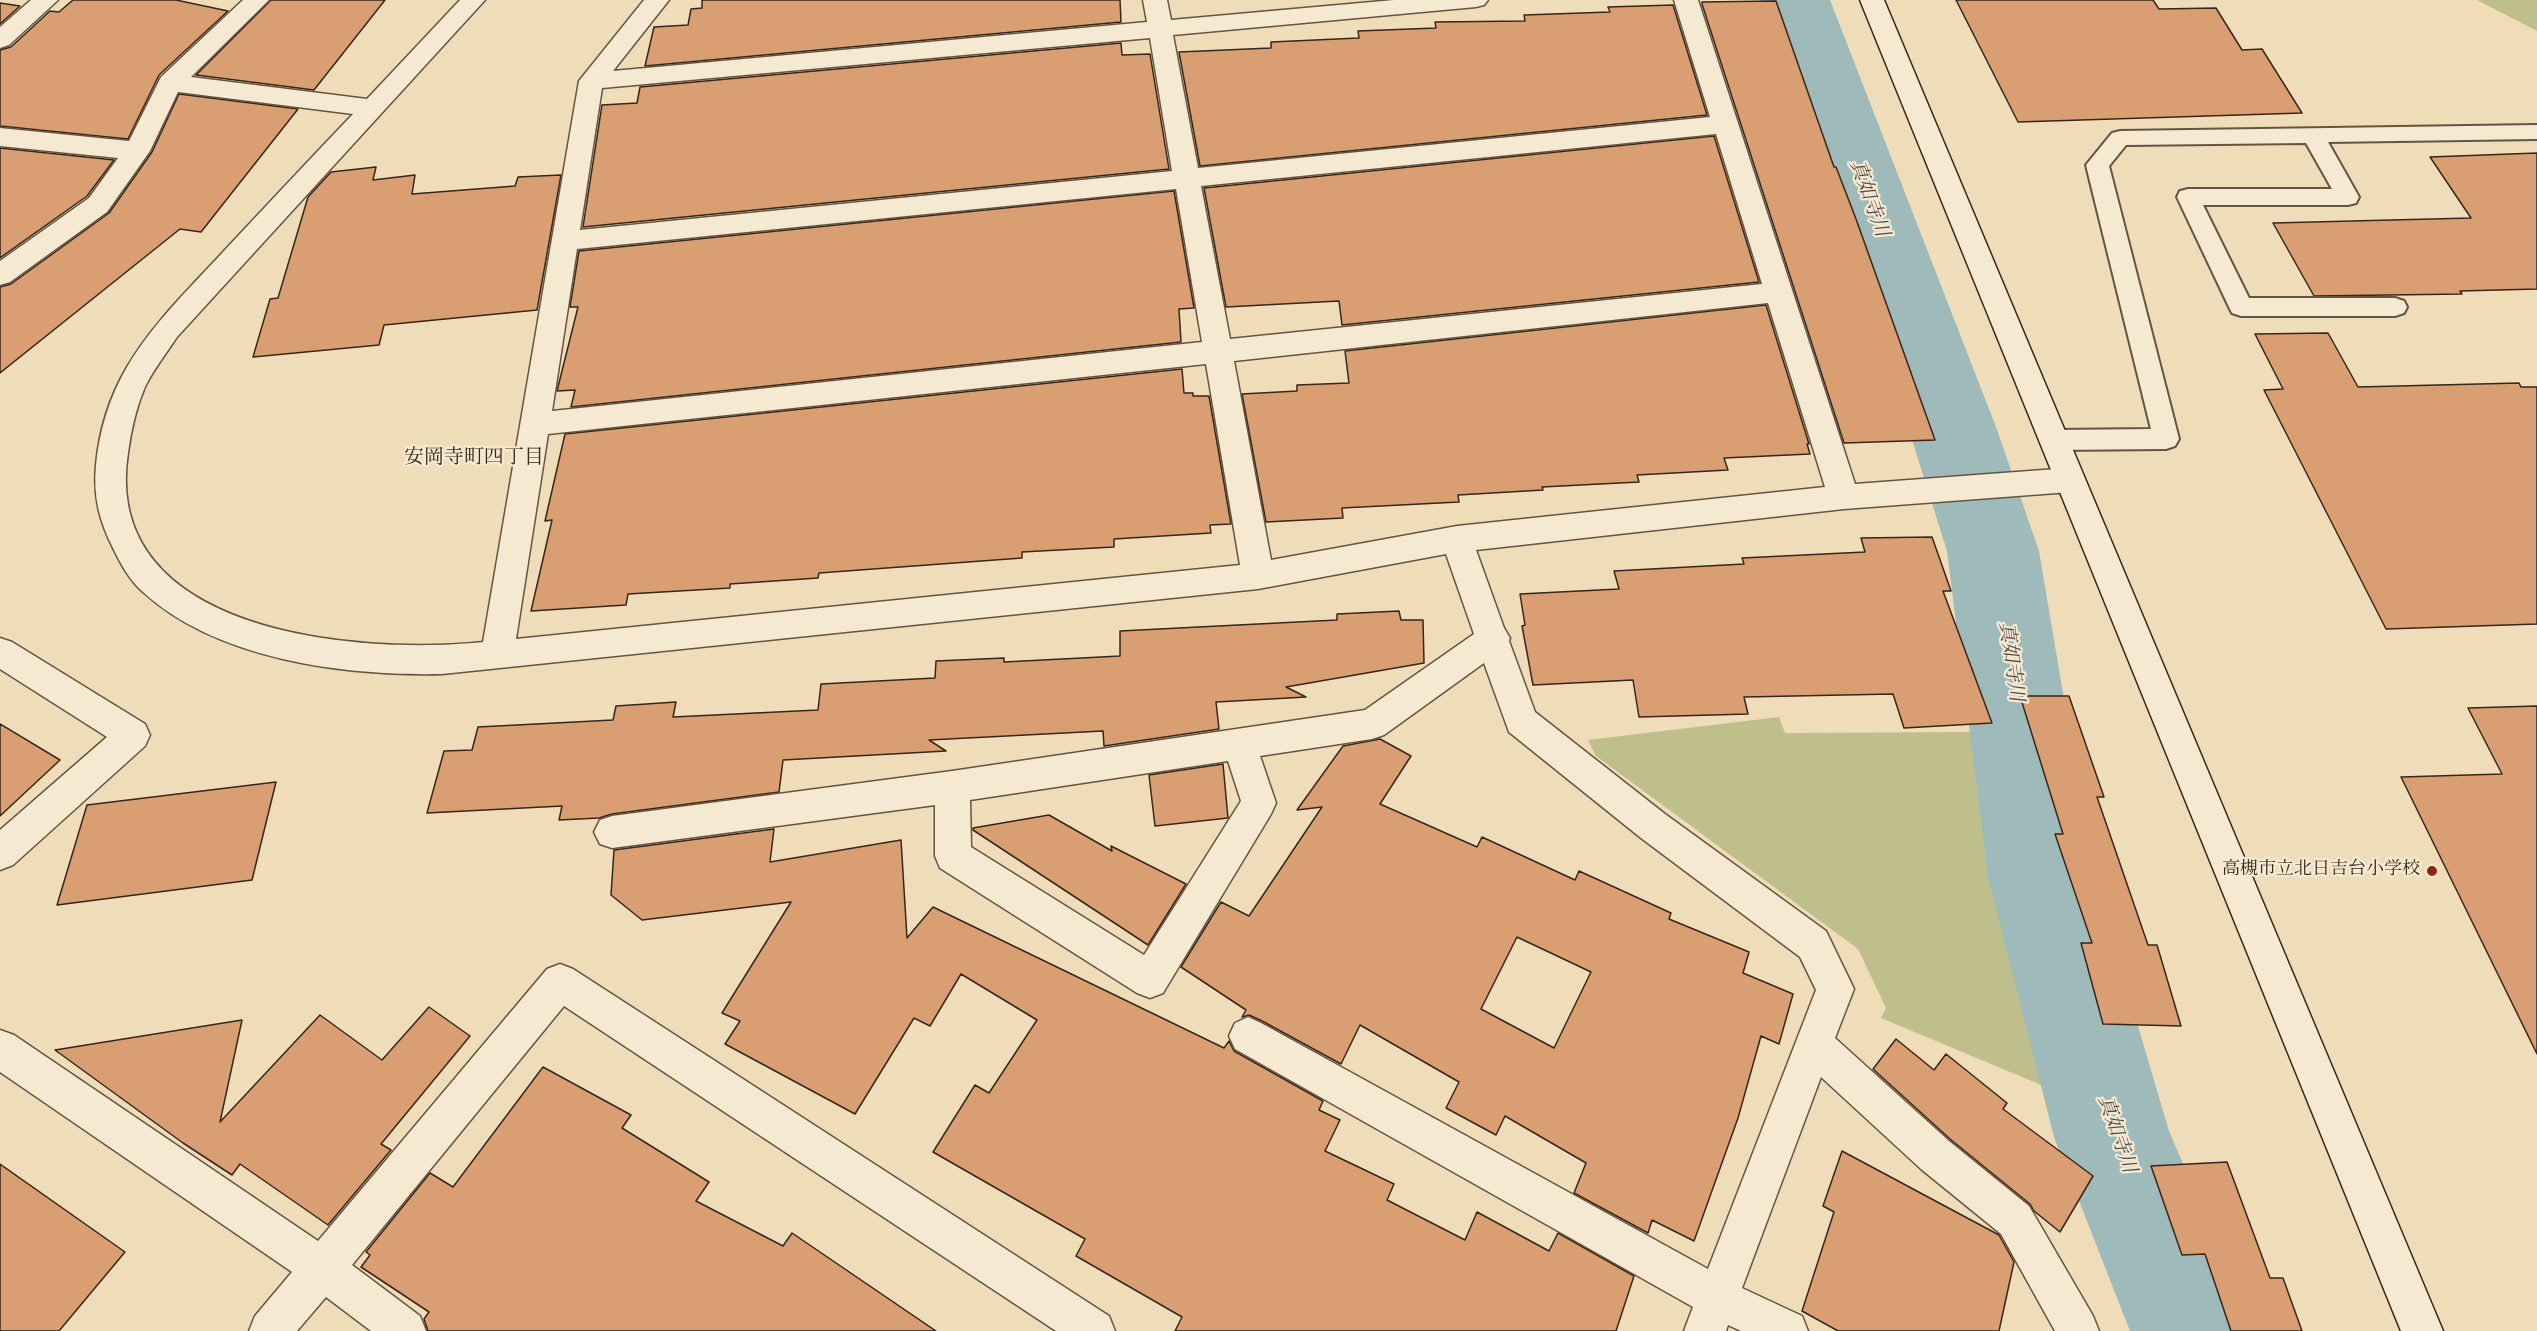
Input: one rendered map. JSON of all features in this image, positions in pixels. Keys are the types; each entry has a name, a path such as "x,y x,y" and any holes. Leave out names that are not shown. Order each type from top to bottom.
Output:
{"street":[{"path":"0,40 46,0"},
{"path":"0,275 98,205 136,151 170,83 257,0"},
{"path":"473,0 167,330 135,377 117,422 111,471 112,508 129,552 154,584 195,613 241,633 313,651 375,658 435,660 497,655 1258,576 1457,539 1844,497 2070,480"},
{"path":"497,655 591,81 657,0"},
{"path":"1155,0 1258,576"},
{"path":"591,81 1476,0"},
{"path":"1686,0 1844,497"},
{"path":"1872,0 2422,1331"},
{"path":"170,83 373,108"},
{"path":"565,241 1726,124"},
{"path":"0,136 52,144 136,151"},
{"path":"536,424 1779,292"},
{"path":"1457,539 1494,638 1521,721 1653,826 1813,944 1835,989 1711,1314"},
{"path":"612,832 952,787 1372,724 1494,638"},
{"path":"0,652 133,735 0,853"},
{"path":"952,787 953,856 1150,980 1259,803 1239,744"},
{"path":"270,1331 560,982 1094,1331"},
{"path":"1248,1036 1711,1314 1787,1331"},
{"path":"1814,1045 1935,1155 2015,1220 2078,1331"},
{"path":"0,1049 322,1268 405,1331"}],"lane":[{"path":"2053,440 2166,440 2097,165 2120,138 2537,132"},
{"path":"2313,135 2348,197 2188,197 2241,307 2395,307"}],"green space":[{"path":"2477,0 2537,0 2537,31"},
{"path":"1779,717 1785,733 1977,732 2000,858 2077,1100 1881,1018 1886,1008 1858,949 1596,756 1588,740"}],"building":[{"path":"73,0 176,0 228,11 159,75 128,139 0,126 0,50 11,47 50,11 59,12"},
{"path":"271,0 385,0 314,90 196,75"},
{"path":"702,0 1120,0 1121,22 645,66 654,27 688,25 691,9 702,8"},
{"path":"1956,0 2153,0 2159,9 2216,8 2242,50 2262,49 2302,113 2018,122"},
{"path":"1776,1 1834,167 1836,167 1856,219 1935,440 1844,443 1702,4 1702,2"},
{"path":"0,3 20,6 0,24"},
{"path":"1673,5 1707,115 1200,166 1179,52 1271,48 1271,42 1359,38 1358,31 1436,28 1435,22 1525,21 1524,15 1610,12 1608,7"},
{"path":"1121,43 1122,55 1150,54 1169,169 583,227 602,105 637,103 640,87"},
{"path":"179,94 298,109 201,232 180,229 0,373 0,287 11,284 109,213 152,152"},
{"path":"1714,136 1759,282 1342,325 1339,301 1226,307 1204,188"},
{"path":"0,148 114,160 87,196 0,258"},
{"path":"2537,153 2537,289 2460,291 2462,294 2314,296 2273,223 2471,218 2430,157"},
{"path":"376,167 373,180 415,175 412,194 515,186 518,177 561,175 537,310 384,325 379,345 253,357 270,299 278,298 308,197 331,172"},
{"path":"1174,191 1194,308 1179,309 1181,342 571,407 575,390 557,391 578,307 570,307 579,251"},
{"path":"1766,305 1809,444 1807,444 1810,454 1724,458 1728,470 1637,475 1639,482 1542,487 1543,490 1458,495 1459,502 1342,508 1343,518 1266,522 1242,394 1297,391 1297,385 1349,383 1345,351"},
{"path":"2328,333 2358,387 2519,383 2521,387 2537,387 2537,624 2386,629 2264,390 2283,389 2255,334"},
{"path":"1182,369 1184,393 1193,393 1193,396 1209,396 1231,524 1210,525 1211,533 1114,539 1114,547 1022,552 1022,558 819,573 818,578 730,584 730,588 628,594 626,605 531,611 552,520 545,521 565,434"},
{"path":"1932,537 1951,591 1943,591 1992,723 1904,728 1893,694 1744,697 1748,714 1639,717 1633,680 1533,685 1522,626 1525,625 1520,594 1619,589 1614,571 1744,564 1742,558 1865,552 1861,538"},
{"path":"1399,611 1401,620 1423,620 1424,663 1286,687 1306,697 1216,702 1219,729 1104,746 1103,731 929,740 946,751 783,760 779,792 612,814 599,818 559,820 562,806 427,813 444,751 472,750 478,727 613,720 616,706 676,702 673,717 818,710 821,684 935,678 936,661 1004,658 1004,662 1120,656 1120,631 1337,620 1337,614"},
{"path":"2020,696 2069,696 2104,797 2097,797 2148,945 2157,945 2181,1026 2103,1024 2081,943 2092,943 2055,834 2063,834"},
{"path":"2537,706 2537,1054 2401,777 2502,774 2468,708"},
{"path":"0,724 60,760 0,816"},
{"path":"1380,739 1411,756 1380,804 1477,847 1482,837 1575,880 1579,871 1671,913 1669,919 1749,952 1743,973 1793,994 1779,1044 1761,1036 1738,1118 1694,1241 1652,1220 1648,1233 1574,1193 1586,1163 1505,1116 1496,1135 1446,1108 1459,1082 1360,1025 1341,1064 1262,1021 1249,1015 1242,1017 1246,1010 1181,967 1221,902 1249,916 1322,807 1297,810 1343,746","holes":["1517,937 1591,972 1554,1048 1481,1009"]},
{"path":"1223,764 1228,818 1155,826 1149,775"},
{"path":"276,782 252,880 57,905 87,805"},
{"path":"1049,815 1112,851 1111,846 1186,884 1148,945 973,830 973,828"},
{"path":"774,829 770,862 901,840 907,938 933,907 1224,1048 1229,1041 1234,1051 1323,1101 1319,1110 1340,1120 1325,1151 1394,1184 1387,1200 1465,1240 1477,1212 1549,1251 1558,1233 1634,1276 1616,1331 1175,1331 1182,1317 1076,1256 1085,1239 933,1152 975,1085 989,1093 1037,1020 961,974 930,1026 914,1018 855,1114 725,1044 740,1021 722,1013 791,902 642,920 611,895 614,850"},
{"path":"429,1007 470,1036 381,1144 391,1150 328,1225 240,1164 232,1175 183,1143 55,1050 242,1020 220,1122 320,1015 382,1060"},
{"path":"1896,1039 1934,1070 1946,1054 2007,1103 2003,1109 2093,1176 2060,1232 2034,1211 2030,1204 1950,1139 1873,1069"},
{"path":"543,1067 631,1115 622,1128 709,1182 696,1201 783,1246 792,1233 936,1331 428,1331 424,1319 429,1312 361,1267 370,1255 366,1252 430,1173 453,1187"},
{"path":"1842,1151 1999,1235 2014,1262 1999,1331 1838,1331 1802,1311 1834,1212 1823,1206"},
{"path":"2227,1162 2270,1278 2283,1278 2302,1331 2231,1331 2205,1254 2182,1255 2151,1166"},
{"path":"0,1164 125,1252 59,1331 0,1331"}],"waterway":[{"name":"真如寺川","path":"1795,0 1952,427 1993,551 2041,877 2112,1137 2192,1331"}],"place":[{"name":"高槻市立北日吉台小学校","path":"2432,871"}],"district":[{"name":"安岡寺町四丁目","path":"474,460"}]}
